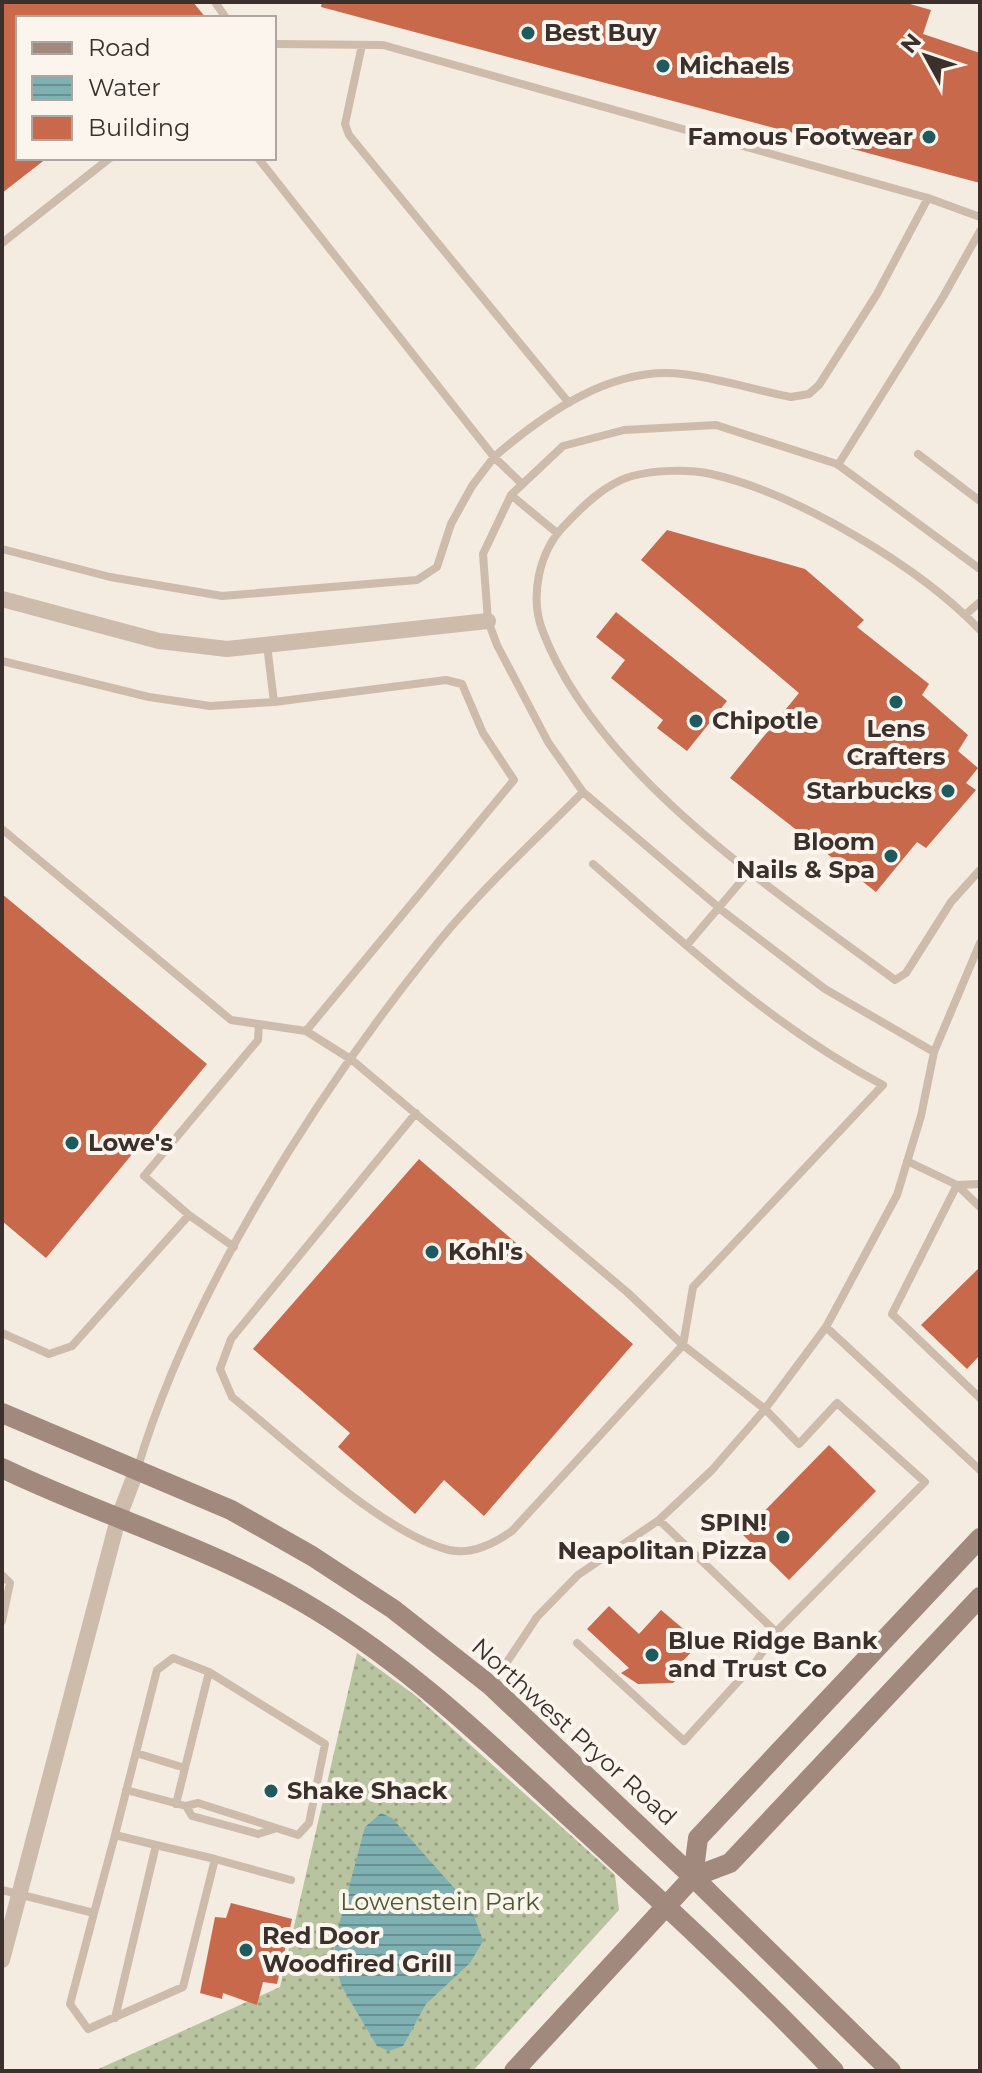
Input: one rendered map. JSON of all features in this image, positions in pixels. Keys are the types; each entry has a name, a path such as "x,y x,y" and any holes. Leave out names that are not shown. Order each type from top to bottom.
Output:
{"main road":[{"name":"Northwest Pryor Road","path":"2,1413 231,1510 312,1556 393,1609 491,1686 693,1877 891,2071"},
{"path":"2,1468 118,1519 232,1563 316,1610 400,1667 466,1721 666,1906 834,2071"},
{"path":"693,1877 698,1838 980,1538"},
{"path":"514,2071 693,1877 730,1863 980,1597"}],"street":[{"path":"2,599 159,641 227,649 488,621"},
{"path":"2,1960 118,1519 136,1472"}],"lane":[{"path":"276,44 383,45 928,198 980,217"},
{"path":"362,45 345,124 349,135 569,403"},
{"path":"2,243 107,160"},
{"path":"260,160 494,457 521,483"},
{"path":"2,549 110,577 222,596 417,580 437,567 451,524 472,486 494,457 534,423 569,403 640,376 680,373 791,397 809,394 819,385 877,294 928,198"},
{"path":"838,465 943,297 980,231"},
{"path":"934,1052 825,989 719,908 583,792 548,742 488,621 483,554 511,495 563,446 624,430 716,425 838,465 980,569"},
{"path":"918,454 980,501"},
{"path":"980,630 909,571 841,530 777,497 709,473 668,472 632,476 598,493 557,533 538,571 541,628 587,715 639,773 749,872 895,980 906,973 951,902 980,870"},
{"path":"511,495 557,533"},
{"path":"965,615 980,602"},
{"path":"267,645 274,702"},
{"path":"2,661 85,684 210,706 274,702 446,680 462,684 483,733 514,780 306,1031"},
{"path":"136,1472 152,1418 234,1247 295,1141 428,955 478,897 583,792"},
{"path":"2,829 231,1020 306,1031 352,1060 627,1292 683,1345 765,1409 799,1444 837,1403 925,1482 776,1632 755,1663 684,1741 577,1643"},
{"path":"416,1113 231,1339 220,1369 232,1397 389,1524 451,1551 489,1546 512,1531 683,1345 693,1287 883,1085 827,1055 776,1021 593,864"},
{"path":"687,945 749,872"},
{"path":"491,1686 537,1617 578,1575 659,1520 712,1470 765,1409 826,1327 897,1195 934,1052 980,943"},
{"path":"234,1247 189,1215 144,1176 258,1040 259,1024"},
{"path":"907,1161 957,1185 980,1207"},
{"path":"957,1185 980,1184"},
{"path":"957,1185 892,1314 980,1398"},
{"path":"2,1333 49,1354 72,1346 189,1215"},
{"path":"826,1327 980,1470"},
{"path":"659,1520 776,1632"},
{"path":"2,1575 10,1583 2,1621"},
{"path":"126,1790 186,1806 198,1803 298,1835 309,1823 325,1744 209,1672 173,1658 157,1670 70,2004 88,2029 183,1987 215,1859"},
{"path":"176,1804 209,1672"},
{"path":"136,1753 185,1768"},
{"path":"186,1806 192,1816 258,1834 274,1829"},
{"path":"115,1835 291,1880"},
{"path":"115,2018 156,1845"},
{"path":"2,1890 20,1892 94,1913"}],"green space":[{"name":"Lowenstein Park","path":"357,1653 416,1696 615,1875 619,1910 473,2071 94,2071 280,1987"}],"water":[{"path":"381,1813 392,1818 471,1907 483,1941 470,1963 426,2004 403,2046 389,2051 377,2046 342,1987 334,1962 335,1940 365,1827"}],"building":[{"path":"2,2 193,2 204,16 16,16 16,160 44,160 2,193"},
{"path":"322,2 903,2 931,10 923,34 980,53 980,183 321,7"},
{"path":"667,530 805,569 864,620 857,627 929,684 922,695 968,735 958,751 978,768 966,783 976,790 926,848 917,842 876,892 730,778 799,693 641,560"},
{"path":"616,612 727,701 687,751 657,728 663,720 611,678 625,660 596,637"},
{"name":"Lowe's","path":"2,894 207,1064 46,1258 2,1221"},
{"name":"Kohl's","path":"419,1159 633,1344 484,1516 444,1480 415,1514 338,1447 350,1433 253,1349"},
{"path":"980,1267 980,1355 967,1369 921,1325"},
{"path":"829,1445 876,1491 789,1580 742,1534"},
{"name":"Blue Ridge Bank and Trust Co","path":"609,1606 639,1634 661,1610 700,1643 678,1666 685,1671 673,1683 638,1684 621,1673 629,1668 587,1629"},
{"name":"Red Door Woodfired Grill","path":"231,1903 292,1919 277,1984 263,1982 257,2005 223,1993 222,1999 200,1993 215,1917 226,1918"}],"place":[{"name":"Best Buy","path":"528,33"},
{"name":"Michaels","path":"663,66"},
{"name":"Famous Footwear","path":"929,137"},
{"name":"Lens Crafters","path":"896,702"},
{"name":"Chipotle","path":"696,721"},
{"name":"Starbucks","path":"948,791"},
{"name":"Bloom Nails & Spa","path":"891,856"},
{"name":"Lowe's","path":"72,1143"},
{"name":"Kohl's","path":"432,1252"},
{"name":"SPIN! Neapolitan Pizza","path":"783,1537"},
{"name":"Blue Ridge Bank and Trust Co","path":"652,1655"},
{"name":"Shake Shack","path":"271,1791"},
{"name":"Red Door Woodfired Grill","path":"246,1950"}]}
